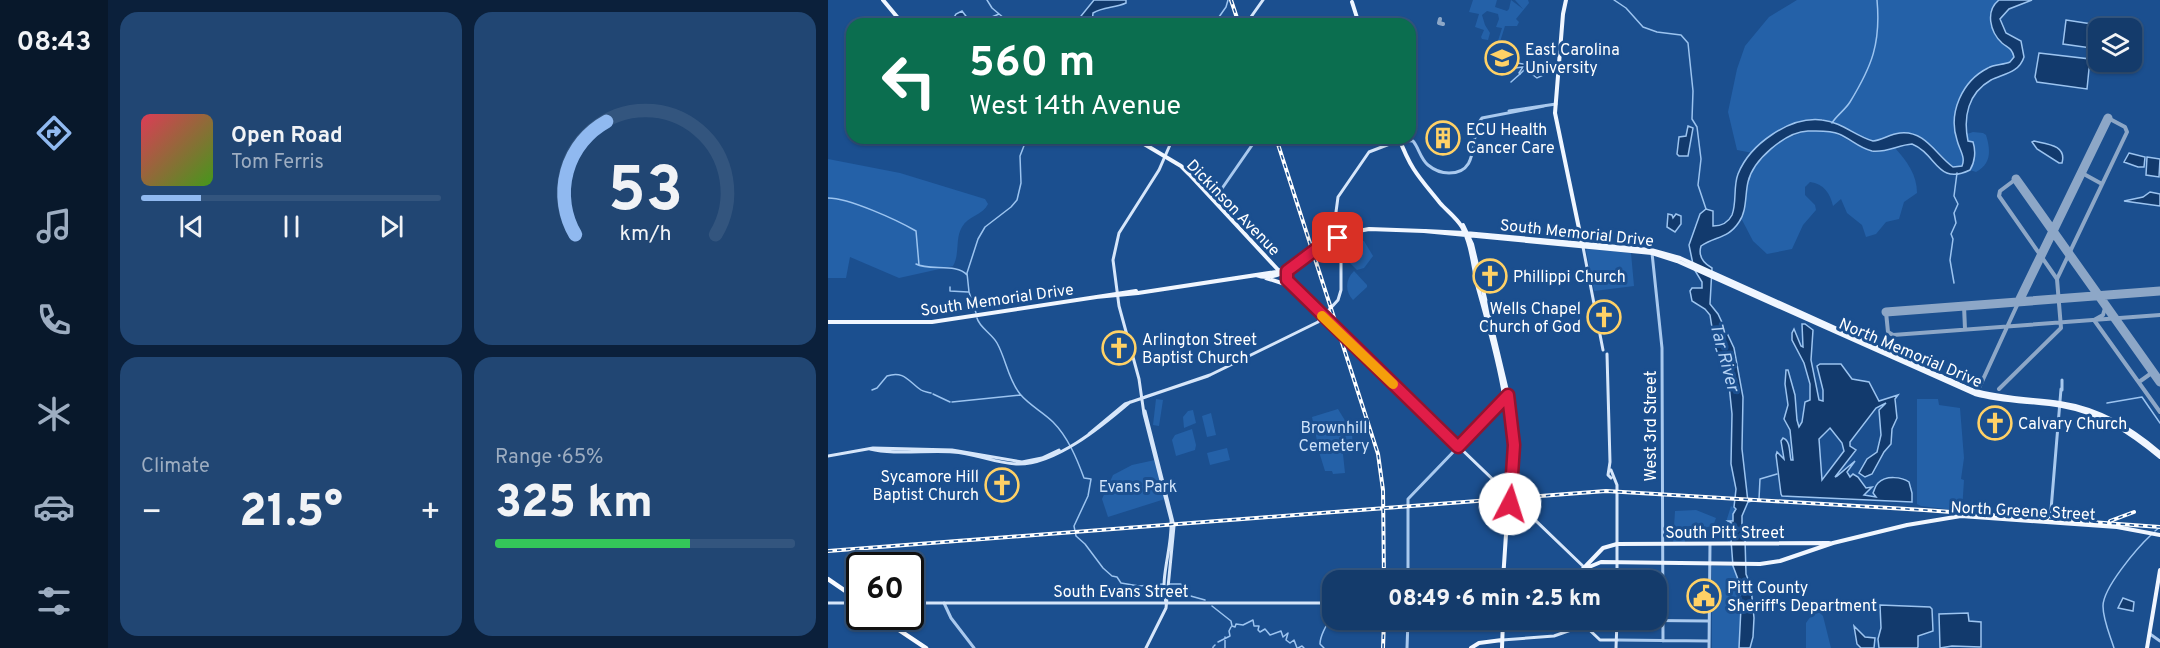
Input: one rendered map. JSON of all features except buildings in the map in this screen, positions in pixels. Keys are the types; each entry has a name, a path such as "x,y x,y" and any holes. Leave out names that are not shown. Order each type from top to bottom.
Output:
{"highway":[{"path":"828,580 846,594"},
{"path":"828,580 846,593"},
{"path":"900,630 926,648"}],"main road":[{"path":"883,0 898,18"},
{"path":"1250,18 1263,0"},
{"path":"1568,0 1556,120 1605,352 1610,462 1612,475 1617,483 1617,570"},
{"path":"1352,1 1357,18"},
{"path":"1556,104 1583,245"},
{"name":"Dickinson Avenue","path":"1144,144 1189,174 1298,292 1585,569"},
{"path":"1146,648 1163,616 1166,603 1165,585 1173,518 1147,426 1139,379 1117,294 1113,260 1116,240 1166,157 1171,144"},
{"path":"828,456 870,449 952,452 1012,464 1044,460 1088,435 1131,402 1210,375 1312,326 1338,300 1341,290 1341,235 1336,219 1336,206 1344,187 1369,152 1388,144"},
{"path":"1402,144 1412,169 1467,235 1507,396"},
{"path":"1438,199 1458,218 1472,244 1507,396 1510,491 1504,570"},
{"path":"1455,232 1459,230 1459,223"},
{"name":"South Memorial Drive","path":"1256,275 1280,272 1326,239 1337,234 1369,229 1455,232 1476,237 1583,245"},
{"name":"South Memorial Drive","path":"1424,231 1671,255 1722,279"},
{"name":"South Memorial Drive","path":"828,322 932,322 1287,271 1313,251 1341,235"},
{"path":"1472,244 1476,237"},
{"path":"1287,271 1287,280"},
{"path":"1262,276 1298,292"},
{"name":"North Memorial Drive","path":"1722,279 1965,390 1991,399 2060,405 2112,422 2160,455"},
{"path":"1458,447 1507,396"},
{"path":"1144,409 1152,434 1168,507 1172,538"},
{"path":"1147,426 1152,434"},
{"path":"1160,477 1165,485"},
{"path":"1168,507 1173,518"},
{"name":"North Greene Street","path":"1596,563 1760,564 1786,559 1833,543 1949,517 2117,527 2160,535"},
{"path":"2154,533 2160,540"},
{"name":"South Pitt Street","path":"1617,544 1833,543"},
{"path":"1585,569 1603,548 1617,544"},
{"path":"1813,544 1814,550"},
{"path":"1585,569 1596,563 1592,559"},
{"path":"2147,648 2160,570"},
{"path":"828,603 846,603"},
{"name":"South Evans Street","path":"924,603 1322,603"},
{"path":"1502,648 1503,630"},
{"path":"1471,648 1479,643 1549,636 1568,630"},
{"path":"1590,630 1597,638 1617,640"},
{"path":"1616,647 1617,630"},
{"path":"1609,641 1616,647"}],"street":[{"path":"1414,144 1422,159 1432,168 1441,172 1455,172 1465,167 1471,159 1480,119 1556,104"},
{"path":"1214,200 1253,144"},
{"name":"West 3rd Street","path":"1652,252 1662,348 1663,570"},
{"path":"2050,522 2062,380"},
{"path":"1408,570 1408,499 1458,447"},
{"path":"1709,648 1710,544"},
{"path":"944,603 951,618 974,648"},
{"path":"1667,621 1709,621"},
{"path":"1407,648 1408,630"},
{"name":"West 3rd Street","path":"1663,630 1663,641"},
{"path":"2150,634 2160,641"},
{"path":"1617,640 1709,641"}],"green space":[{"path":"1473,0 1497,0 1495,7 1507,11 1511,0 1523,9 1515,0 1528,0 1529,3 1516,19 1519,22 1517,26 1505,26 1499,45 1497,44 1502,28 1496,27 1498,14 1487,11 1482,15 1490,33 1488,40 1482,39 1484,30 1475,27 1479,14 1469,12"},
{"path":"1797,0 1999,0 1992,10 1992,27 1994,33 2011,50 2014,57 2010,62 1991,67 1979,74 1971,81 1960,99 1956,109 1955,130 1963,156 1962,166 1953,167 1936,150 1901,133 1873,141 1839,124 1814,119 1792,124 1781,130 1753,153 1737,150 1728,112 1737,69 1745,46 1769,17"},
{"path":"1806,131 1830,131 1868,150 1895,148 1910,169 1917,193 1904,202 1899,219 1886,222 1876,234 1866,237 1862,225 1847,213 1841,199 1833,206 1826,190 1810,182 1805,187 1805,195 1815,205 1816,210 1803,225 1792,249 1767,254 1753,241 1741,218 1749,178 1753,169 1770,149 1785,139"},
{"path":"1973,132 1986,135 1989,146 1985,165 1976,172 1970,170 1972,141 1968,141 1967,134"},
{"path":"828,159 900,173 985,199 988,204 983,211 968,220 962,227 953,266 899,278 850,257 846,278 828,278"},
{"path":"1354,241 1364,241 1373,256 1364,268 1357,270 1346,259 1346,251 1354,244"},
{"path":"1586,250 1631,253 1634,286 1594,291"},
{"path":"1354,271 1367,287 1353,300 1347,286"},
{"path":"1156,399 1163,400 1159,426 1153,425"},
{"path":"1917,399 1938,399 1939,405 1960,408 1964,458 1961,479 1964,480 1962,511 1917,504"},
{"name":"Brownhill Cemetery","path":"1338,409 1352,432 1353,452 1343,454 1345,473 1333,474 1332,471 1325,471 1312,417"},
{"path":"1193,410 1196,423 1184,428 1183,417 1188,411"},
{"path":"1211,413 1216,435 1207,437 1202,416"},
{"path":"1192,429 1195,450 1176,456 1172,440 1175,435"},
{"path":"1227,448 1230,460 1210,465 1207,453"},
{"name":"Evans Park","path":"1155,460 1165,499 1108,517 1102,499 1113,475 1132,465"},
{"path":"1731,506 1736,509 1733,521 1729,521 1733,524 1732,543 1728,543 1727,519"},
{"path":"1696,510 1716,518 1713,526 1707,527 1708,534 1685,534 1685,543 1673,543 1675,511"},
{"path":"1712,566 1733,566 1737,574 1741,594 1739,648 1712,648"},
{"path":"1813,613 1820,613 1823,616 1831,648 1806,648 1806,623"}],"water":[{"path":"1094,0 1126,0 1126,3 1093,13 1093,18 1080,18"},
{"name":"Tar River","path":"1999,0 2032,0 2009,9 2000,19 2006,33 2021,41 2024,57 2015,70 1983,85 1972,99 1966,123 1968,141 1973,142 1974,149 1974,160 1970,170 1959,174 1944,171 1912,144 1872,151 1828,131 1799,133 1780,142 1756,165 1748,182 1742,218 1735,228 1701,246 1702,259 1712,268 1710,304 1718,314 1734,348 1743,397 1742,449 1748,502 1742,516 1742,526 1745,539 1746,574 1751,587 1754,618 1750,648 1739,648 1741,607 1739,582 1733,566 1731,540 1733,524 1728,521 1733,521 1736,509 1734,507 1736,489 1731,464 1732,414 1729,385 1715,346 1710,315 1692,301 1690,291 1692,288 1702,288 1702,282 1694,269 1689,245 1700,214 1706,209 1713,211 1713,226 1726,222 1732,215 1738,174 1752,152 1772,134 1785,127 1810,120 1836,123 1873,141 1900,133 1916,135 1930,144 1953,167 1962,166 1963,156 1954,119 1959,99 1964,89 1979,74 1990,67 2010,62 2014,57 2011,50 1994,33 1992,27 1992,10"},
{"path":"962,11 967,18 954,18"},
{"path":"2066,20 2088,23 2088,48 2063,44"},
{"path":"2039,53 2088,59 2087,89 2037,82 2035,77"},
{"path":"1511,62 1548,66 1551,69 1537,78 1525,69 1520,74 1523,67 1514,68 1516,65"},
{"path":"1688,126 1693,128 1688,156 1679,156 1677,154 1679,137 1686,136"},
{"path":"2032,142 2059,149 2062,152 2062,163 2037,149"},
{"path":"2129,153 2145,157 2144,167 2124,162"},
{"path":"2147,157 2160,159 2159,177 2146,175"},
{"path":"2150,192 2160,194 2160,206 2124,201 2143,197"},
{"path":"1668,214 1673,218 1676,214 1681,216 1681,224 1675,232 1667,227"},
{"path":"1802,324 1805,324 1813,330 1811,360 1819,400 1823,401 1823,390 1817,366 1820,364 1841,364 1852,379 1869,382 1879,401 1898,395 1895,399 1897,418 1892,429 1891,444 1872,474 1865,477 1859,473 1867,459 1877,452 1881,435 1879,410 1886,403 1876,408 1850,442 1850,446 1856,450 1835,477 1855,461 1847,472 1850,477 1853,474 1858,477 1866,488 1872,487 1864,495 1876,497 1873,493 1881,480 1898,478 1909,482 1912,502 1782,496 1776,455 1777,452 1784,459 1781,441 1783,438 1787,442 1791,460 1793,460 1790,430 1784,419 1788,405 1786,370 1788,370 1795,395 1799,427 1805,402 1810,400 1810,384 1804,363 1792,340 1794,329 1803,347","holes":["1830,428 1842,443 1844,451 1822,480 1819,439"]},
{"path":"2123,598 2134,602 2133,611 2118,608"},
{"path":"1880,605 1930,607 1933,631 1918,636 1917,648 1879,648"},
{"path":"1968,613 1969,621 1981,622 1981,647 1940,648 1939,614"},
{"path":"1854,626 1865,637 1875,638 1874,648 1861,648 1857,644"}],"waterway":[{"path":"987,0 992,8 1004,18"},
{"path":"1218,18 1228,0"},
{"path":"1614,0 1626,8 1643,27 1657,32 1681,35 1688,43 1693,91 1692,119 1697,127 1701,159 1698,185 1706,209"},
{"path":"1832,123 1850,102 1869,65 1878,29 1877,0"},
{"path":"989,18 999,14"},
{"path":"1505,70 1514,67"},
{"path":"1551,68 1556,69"},
{"path":"1511,82 1520,74"},
{"path":"976,313 969,292 967,273 978,239 985,227 1017,200 1021,183 1020,156 1025,144"},
{"path":"1954,283 1950,260 1953,239 1951,234 1956,223 1954,213 1958,204 1954,196 1957,173"},
{"path":"828,198 860,206 916,231 919,265"},
{"path":"916,264 957,269 967,275"},
{"path":"950,287 950,291 968,292"},
{"path":"977,318 997,343 1020,394 1058,428 1072,448 1084,478 1091,479 1088,496 1074,526 1076,536 1103,568 1112,576 1117,577 1121,583 1139,586 1163,584"},
{"path":"872,390 877,388 887,376 898,375 906,378 922,391 931,393"},
{"path":"933,394 950,402"},
{"path":"952,402 1021,395"},
{"path":"2107,403 2142,397 2160,423"},
{"path":"1748,502 1759,499 1760,479 1777,474"},
{"path":"2155,531 2160,527"},
{"path":"2114,648 2104,617 2104,598 2122,569 2151,535"},
{"path":"1170,584 1181,584 1187,595 1205,600"},
{"path":"1212,606 1231,621 1232,626 1243,625 1253,620 1254,626 1259,626 1260,632 1265,629 1270,635 1281,631 1283,637 1288,633 1286,640 1290,643 1294,640 1297,648"},
{"path":"1218,642 1230,636 1231,627"},
{"path":"1324,630 1320,644 1324,648"},
{"path":"1225,637 1225,648"},
{"path":"1298,648 1302,646 1304,648"}],"taxiway":[{"path":"1440,19 1439,23 1443,24"},
{"path":"2057,279 2127,132 2125,127 2108,118"},
{"path":"2082,173 2102,184"},
{"path":"1999,389 2061,328 2057,279 1999,196 2000,191 2016,179"},
{"path":"2098,296 2105,308 2103,315 2094,320 2160,412"},
{"path":"1980,386 2019,301"},
{"path":"1964,306 1965,329"},
{"path":"1886,312 1888,332 1893,335 2160,315"},
{"path":"2139,382 2153,372"}],"runway":[{"path":"2019,301 2108,118"},
{"path":"2016,179 2160,382"},
{"path":"1886,312 2160,291"}],"railway":[{"path":"1231,0 1237,18"},
{"path":"1278,144 1378,454 1383,490 1384,570"},
{"path":"828,551 1606,491 2160,527"},
{"path":"2110,521 2134,512"},
{"path":"1383,648 1384,630"}],"slow traffic":[{"path":"1322,316 1393,384"}],"place":[{"name":"East Carolina University","path":"1502,58"},
{"name":"ECU Health Cancer Care","path":"1443,138"},
{"name":"Phillippi Church","path":"1490,276"},
{"name":"Wells Chapel Church of God","path":"1604,317"},
{"name":"Arlington Street Baptist Church","path":"1119,348"},
{"name":"Calvary Church","path":"1995,423"},
{"name":"Sycamore Hill Baptist Church","path":"1002,485"},
{"name":"Pitt County Sheriff's Department","path":"1704,596"}],"route":[{"path":"1338,238 1319,247 1287,271 1287,280 1458,447 1508,395 1514,445 1510,504"}]}
